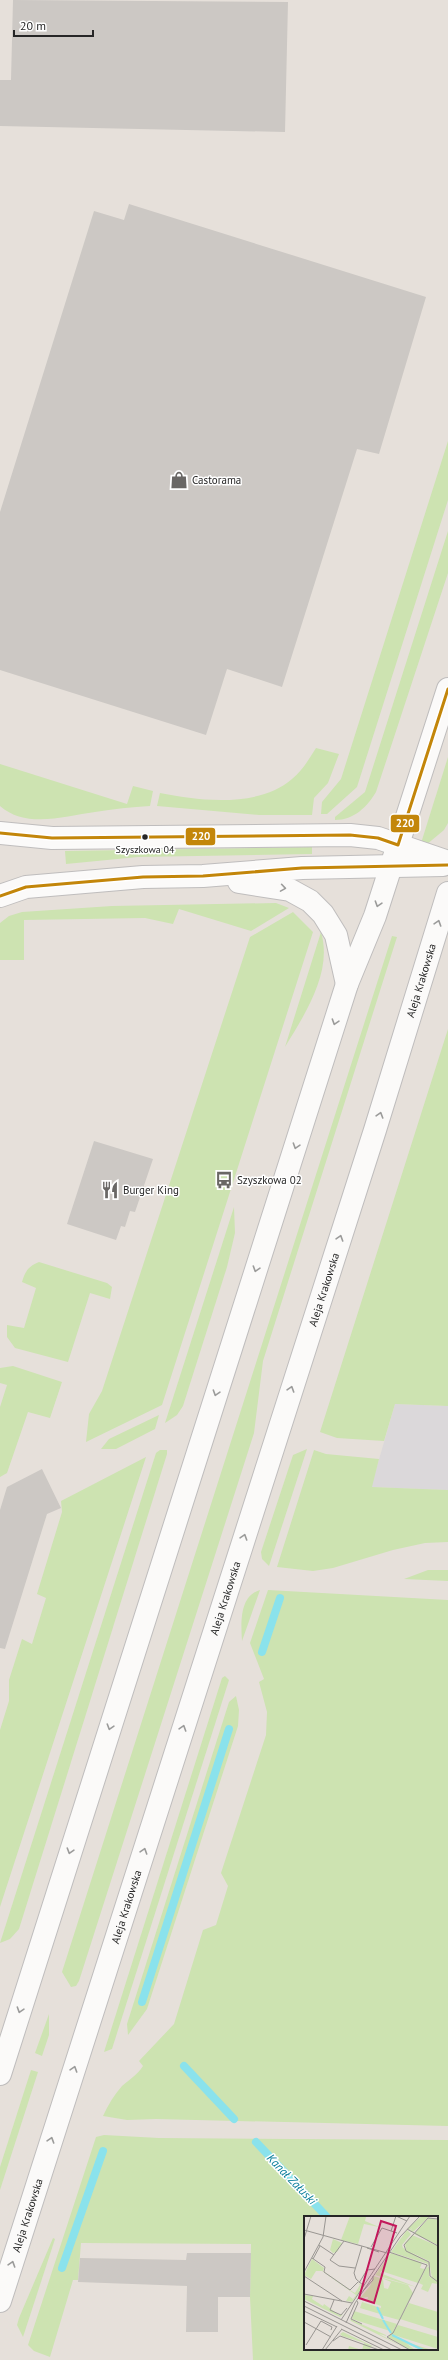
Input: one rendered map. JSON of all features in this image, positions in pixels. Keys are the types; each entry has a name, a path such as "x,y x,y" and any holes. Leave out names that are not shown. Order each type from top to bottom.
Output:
{"main road":[{"path":"0,2074 347,984 375,916 448,689"},
{"path":"0,833 52,838 350,835 378,838 448,862"},
{"path":"0,896 26,887 143,877 203,876 302,868 448,865"},
{"path":"203,876 290,890 310,901 323,914 336,935 341,951 347,984"},
{"name":"Aleja Krakowska","path":"0,2301 373,1138 448,894"}],"shaded area":[{"path":"395,1404 448,1406 448,1490 371,1487"}],"green space":[{"path":"448,441 448,500 357,787 327,814 321,814 322,802 341,779"},
{"path":"448,531 448,573 376,792 359,812 348,818 335,820 335,817 365,792"},
{"path":"316,748 339,754 328,783 314,798 312,815 259,815 157,806 160,793 210,800 228,800 263,795 278,788 296,776"},
{"path":"448,757 448,823 444,830 426,845 422,842 422,840"},
{"path":"0,764 127,804 133,786 153,791 150,806 116,809 59,818 34,819 22,817 10,813 0,806"},
{"path":"312,847 312,854 138,857 66,864 65,851"},
{"path":"276,903 289,908 251,931 179,909 173,924 145,918 24,920 24,960 0,960 0,923 9,916 22,912 112,906"},
{"path":"293,912 313,932 162,1405 86,1442 89,1414 102,1391 250,937"},
{"path":"321,932 324,947 320,977 315,992 301,1021 285,1047"},
{"path":"392,936 397,937 263,1361 254,1433 79,1981 76,1986 71,1987 62,1972"},
{"path":"448,1029 448,1406 395,1404 384,1441 337,1438 320,1432"},
{"path":"234,1207 235,1233 227,1267 183,1406 177,1415 165,1423"},
{"path":"39,1262 107,1283 112,1287 110,1299 90,1293 68,1362 15,1348 7,1337 7,1325 24,1328 36,1288 22,1282 28,1269"},
{"path":"13,1366 62,1382 50,1418 28,1412 7,1473 0,1477 0,1407 7,1385 0,1383 0,1368"},
{"path":"159,1415 155,1429 116,1449 101,1449 109,1439"},
{"path":"307,1449 269,1566 262,1559 261,1552 293,1455"},
{"path":"160,1450 167,1450 167,1454 19,1929 10,1939 0,1943 156,1453"},
{"path":"314,1450 326,1454 379,1459 372,1487 448,1490 448,1542 425,1543 393,1550 333,1568 313,1571 277,1567"},
{"path":"146,1457 0,1907 0,1730 9,1701 9,1680 22,1639 32,1644 46,1598 37,1594 62,1512 61,1501"},
{"path":"428,1570 448,1570 448,1581 404,1579"},
{"path":"260,1590 242,1641 241,1627 245,1604 253,1593"},
{"path":"268,1590 448,1600 448,2126 156,2119 127,2120 103,2116 111,2100 119,2089 143,2066 139,2061 174,2024 203,1930 216,1925 228,1886 221,1873 266,1735 267,1712 259,1682 264,1679 250,1643"},
{"path":"225,1676 229,1680 112,2049 104,2052 222,1678"},
{"path":"236,1696 239,1710 238,1726 147,2009 128,2035 127,2024 229,1702"},
{"path":"49,2014 49,2035 42,2056 35,2053"},
{"path":"31,2070 38,2072 0,2190 0,2167"},
{"path":"104,2135 159,2138 448,2140 448,2360 253,2360 250,2297 251,2244 81,2243 78,2280 73,2280 50,2357 34,2351 28,2345 96,2137"},
{"path":"53,2238 55,2239 23,2337 17,2325 19,2318"}],"building":[{"path":"13,0 288,2 285,132 0,126 0,80 11,80"},
{"name":"Castorama","path":"129,204 426,297 379,454 357,449 282,687 227,669 206,735 0,670 0,512 94,211 124,220"},
{"name":"Burger King","path":"94,1141 153,1159 135,1212 130,1211 125,1227 121,1226 116,1240 67,1224"},
{"path":"42,1469 61,1508 47,1514 5,1649 0,1648 0,1510 7,1487"},
{"path":"187,2253 251,2253 250,2297 218,2297 218,2332 186,2332 187,2286 78,2282 80,2258 186,2260"}],"waterway":[{"path":"262,1652 280,1598"},
{"path":"142,2002 229,1729"},
{"name":"Kanał Załuski","path":"184,2066 234,2119"},
{"name":"Kanał Załuski","path":"256,2142 326,2216"},
{"path":"62,2268 103,2151"}],"transit line":[{"name":"220","path":"0,833 52,838 350,835 378,838 398,845 448,689"},
{"name":"220","path":"0,896 26,887 143,877 203,876 302,868 448,865"}],"place":[{"name":"Castorama","path":"179,480"},
{"name":"Szyszkowa 04","path":"145,837"},
{"name":"Szyszkowa 02","path":"224,1180"},
{"name":"Burger King","path":"110,1190"}]}
